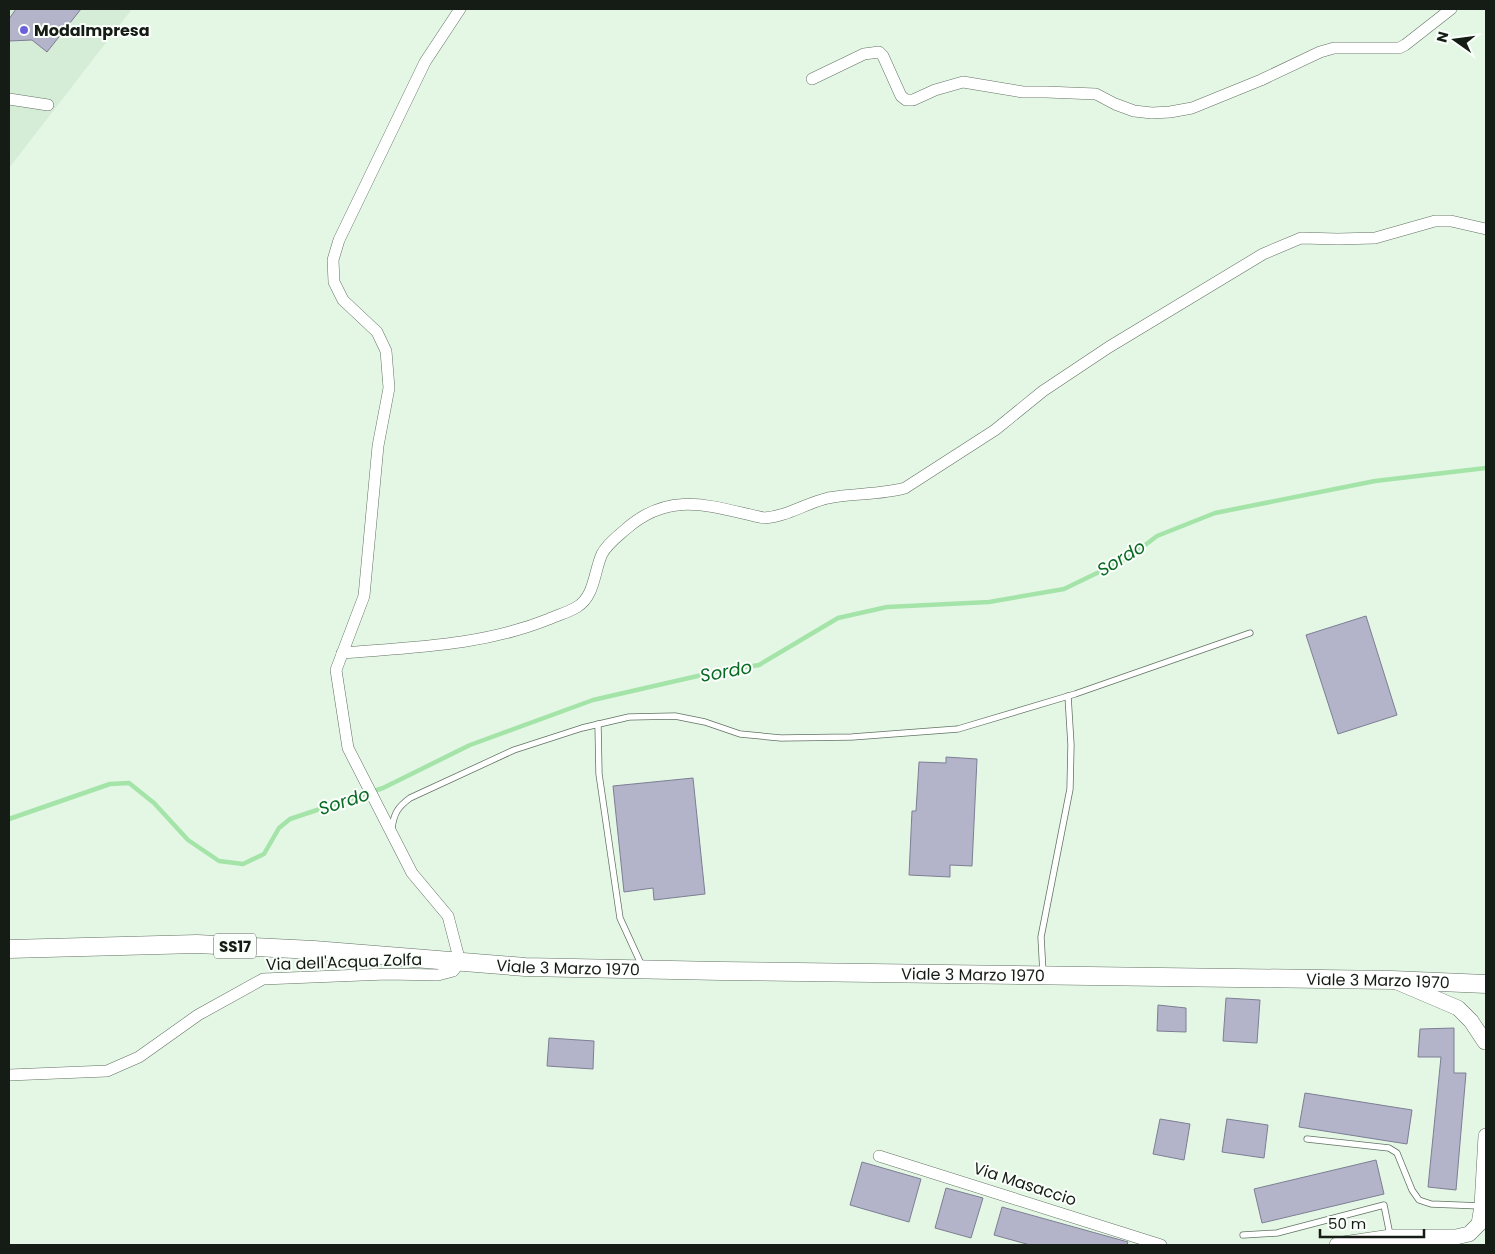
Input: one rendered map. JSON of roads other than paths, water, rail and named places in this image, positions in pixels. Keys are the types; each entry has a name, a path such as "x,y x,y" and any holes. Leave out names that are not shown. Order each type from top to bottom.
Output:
{"main road":[{"name":"SS17","path":"9,948 197,944 314,950 460,962"},
{"name":"Viale 3 Marzo 1970","path":"460,962 525,967 1392,980 1486,984"}],"street":[{"path":"460,9 425,62 339,240 333,260 334,282 343,300 377,332 386,351 389,388 378,446 364,596 336,670 348,748 412,872 448,916 460,962"},
{"path":"812,78 864,54 879,52 883,56 900,96 906,100 914,100 943,87 963,82 1023,92 1096,94 1134,111 1170,112 1192,108 1261,80 1320,52 1334,48 1399,48 1406,45 1450,9"},
{"path":"9,98 48,105"},
{"path":"342,653 468,642 523,630 576,608 586,601 602,552 633,522 666,505 696,503 764,518 774,518 810,503 828,498 894,491 905,488 995,430 1044,391 1109,347 1263,254 1287,243 1301,238 1338,240 1375,238 1435,221 1451,221 1486,229"},
{"name":"Via dell'Acqua Zolfa","path":"9,1075 107,1071 139,1057 198,1015 263,979 387,974 438,975 453,971 460,962"},
{"path":"1392,980 1458,1008 1471,1021 1486,1043"},
{"path":"1337,1245 1391,1237 1456,1237 1469,1234 1482,1225 1486,1136"},
{"name":"Via Masaccio","path":"879,1156 1160,1245"}],"lane":[{"path":"391,833 395,813 400,805 410,798 514,750 598,724 629,717 675,716 705,722 740,734 781,738 852,737 958,729 1068,696 1250,633"},
{"path":"1043,976 1041,938 1070,789 1071,745 1068,696"},
{"path":"598,724 599,774 620,918 643,969"},
{"path":"1308,1139 1389,1148 1397,1153 1412,1190 1420,1200 1431,1204 1482,1206"},
{"path":"1243,1235 1278,1233 1384,1205 1391,1237"}],"waterway":[{"name":"Sordo","path":"9,819 110,784 129,783 154,803 188,840 219,861 243,864 264,854 279,828 290,819 383,788 470,745 593,700 715,672 759,665 838,618 887,607 989,602 1064,589 1128,558 1157,536 1215,513 1375,481 1486,468"}],"place":[{"name":"ModaImpresa","path":"24,30"}]}
